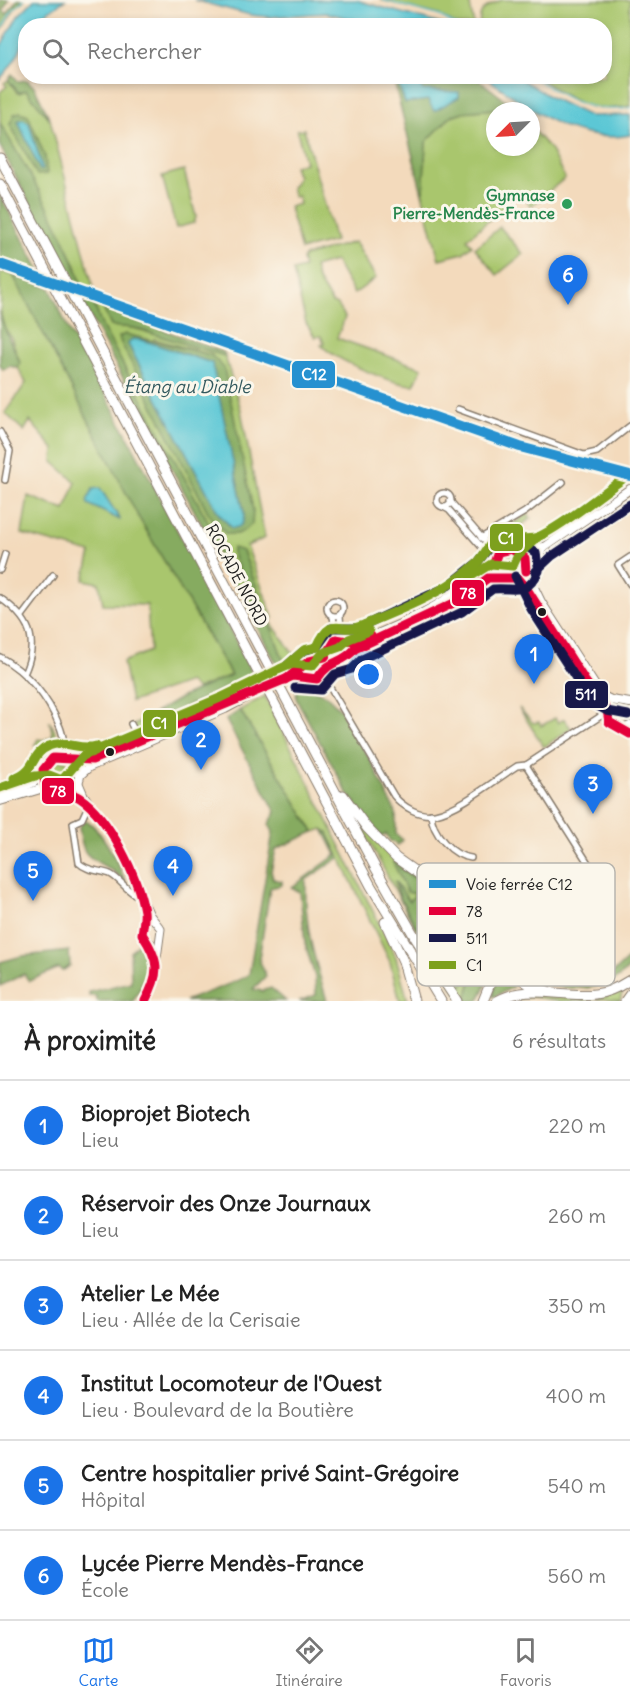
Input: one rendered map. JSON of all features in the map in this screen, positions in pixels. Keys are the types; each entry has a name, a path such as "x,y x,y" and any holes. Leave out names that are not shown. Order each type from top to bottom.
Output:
{"highway":[{"name":"ROCADE NORD","path":"0,158 315,754 417,940"},
{"name":"ROCADE NORD","path":"0,184 371,886 417,964"},
{"path":"315,754 322,758 349,804 380,842 417,874"},
{"path":"371,886 372,896 403,961 414,1001"},
{"path":"497,1001 524,992 594,995 614,989 629,980"},
{"name":"ROCADE NORD","path":"431,986 441,1001"},
{"name":"ROCADE NORD","path":"446,986 456,1001"},
{"path":"483,1001 490,986"},
{"path":"533,986 551,992"},
{"path":"625,1001 630,994"}],"main road":[{"path":"518,578 545,547 627,491"},
{"path":"521,554 545,547"},
{"path":"42,773 47,787 56,792 66,792 89,767 225,709 293,676 309,661 326,657 336,639 360,640 454,596 494,562 496,554 503,549 511,549 521,554 541,602 601,694 630,703"},
{"path":"494,562 505,577"},
{"path":"293,676 310,679 322,673 327,664 347,658 352,651 456,602 488,578 518,578"},
{"path":"518,578 607,711 609,722 615,728 628,730"},
{"path":"347,640 352,651"},
{"path":"330,650 332,655 339,660"},
{"path":"316,661 321,665 322,673"},
{"path":"303,668 310,679"},
{"path":"607,711 617,700"},
{"path":"0,799 35,782 47,761 55,756 72,760 92,760 223,705 234,703"},
{"path":"72,760 79,779"},
{"path":"0,799 47,787"}],"street":[{"path":"458,409 584,455 597,452 630,426"},
{"path":"0,432 10,451 5,480"},
{"path":"481,538 525,512 562,482"},
{"path":"494,562 449,510 437,502 439,495 447,494 450,501 489,546 503,549"},
{"path":"443,507 450,501"},
{"path":"0,570 5,554"},
{"path":"630,557 618,565 630,584"},
{"path":"22,616 53,575"},
{"path":"0,598 22,616 32,643 30,661 24,674"},
{"path":"336,639 333,616 327,609 334,600 342,605 341,631 347,640"},
{"path":"333,616 340,615"},
{"path":"0,657 24,674 45,699 59,726 72,760"},
{"path":"322,673 329,690 347,715 394,796 409,809 431,814 449,808 517,766 526,765 607,711"},
{"path":"310,679 329,690"},
{"path":"593,721 609,722"},
{"path":"131,724 139,739"},
{"path":"55,756 61,746 59,726"},
{"path":"526,765 588,863"},
{"path":"79,779 84,795 123,852 148,913 161,929 154,980 145,1001"},
{"path":"66,792 75,794 88,806 115,843 140,897 145,916 142,934 149,941 156,961"},
{"path":"88,806 82,819 73,823 79,863 89,869 109,874 117,879 127,892 140,897"},
{"path":"431,814 450,849 456,855 471,858"},
{"path":"144,925 151,922 156,923"},
{"path":"149,941 159,938"}],"green space":[{"path":"0,0 9,0 3,10 7,14 17,0 24,0 15,8 0,33"},
{"path":"380,0 469,0 473,18 444,18"},
{"path":"502,0 630,0 630,106 602,108 590,106 569,98 548,84 612,84 612,18 480,18 482,11"},
{"path":"12,74 18,84 31,84 50,119 26,90 19,93 8,80"},
{"path":"8,80 18,93 26,90 50,119 95,294 83,290 76,266 55,222 0,123 0,92 7,86 4,83","holes":["20,112 28,115 45,157 33,169 34,165 10,124"]},
{"path":"395,84 398,84 405,103 428,100 418,84 484,84 508,102 486,102 486,110 463,112 451,116 426,142 423,197"},
{"path":"486,110 486,156 540,156 540,138 550,149 565,178 531,206 520,193 467,239 472,245 463,253 439,259 423,197 426,142 451,116 463,112"},
{"path":"20,112 28,115 45,157 47,174 37,175 10,124 14,114"},
{"path":"0,123 58,226 83,290 73,285 66,273 0,146"},
{"path":"304,129 335,241 301,250 289,207 300,204 298,196 294,197 291,188 298,177 294,166 305,163 297,130"},
{"path":"184,170 196,217 194,223 176,228 162,176"},
{"path":"0,195 41,273 0,260"},
{"path":"500,227 523,254 497,275 475,248"},
{"path":"355,242 376,278 354,294 335,261 314,267 317,279 332,303 338,305 345,317 337,338 422,368 414,385 379,376 339,358 321,345 324,344 321,336 315,337 306,323 293,271 304,268 302,259 304,256"},
{"path":"0,271 13,275 139,518 231,675 197,689 189,682 131,702 123,662 150,651 147,605 103,604 99,583 84,580 91,553 22,534 28,496 65,510 76,482 53,462 54,449 30,421 24,431 5,413 26,383 18,368 20,363 11,337 1,323"},
{"path":"13,275 50,288 70,333 90,365 259,685 244,690 234,684 146,725 143,720 182,697 231,675 139,518"},
{"path":"81,300 94,304 102,326 210,525 237,582 239,594"},
{"path":"94,304 103,308 111,326 134,328 225,356 241,410 265,538 247,546 273,618 270,621 298,660 293,670 287,670 243,551 232,552 255,610 254,622 210,525 102,326","holes":["154,339 211,355 252,524 220,525 145,390"]},
{"path":"0,307 5,328 20,363 18,368 10,366 3,370 0,364"},
{"path":"103,308 224,352 225,356 134,328 111,326"},
{"path":"125,334 211,355 224,368 253,510 252,524 243,531 229,534 225,533 220,526 215,526 119,337","holes":["142,340 212,363 244,513 232,528 219,514 128,344"]},
{"path":"528,514 531,518 513,532 522,546 512,542 494,543 495,535"},
{"path":"233,548 243,551 287,670 282,672 279,668 254,622 255,610 232,552"},
{"path":"511,553 521,560 522,564 515,574 511,575 501,568 500,564 507,554"},
{"path":"298,682 327,696 340,709 371,761 396,813 396,834 403,840 398,845 390,841 386,834 381,837 348,794 296,698"},
{"path":"235,684 243,690 139,736 134,725 143,720 146,724"},
{"path":"265,696 396,957 408,1001 400,1001 390,962 328,833 323,829 314,832 240,710"},
{"path":"519,708 533,723 539,722 541,726 555,718 558,723 564,719 571,728 544,747"},
{"path":"240,710 314,832 276,849 271,871 273,879 282,881 282,885 270,888 259,959 266,976 253,989 262,991 271,988 286,1001 185,1001 249,974 273,832 269,824 276,812 226,720"},
{"path":"50,723 56,733 56,743 51,752 42,759 40,758 43,749 35,745 38,739 44,740 53,736"},
{"path":"60,760 70,764 74,774 70,784 60,788 50,784 46,774 50,764"},
{"path":"85,820 103,838 126,882 91,858 85,851 79,827"},
{"path":"360,824 417,871 417,878 393,862 407,892 417,895 417,903 409,901 395,882 397,891 417,923 417,931"},
{"path":"323,829 328,833 339,858 306,880 306,897 311,942 327,1001 299,1001 316,995 315,977 305,943 300,892 291,888 336,855"},
{"path":"395,860 401,869 417,880 417,894 407,892 393,862"},
{"path":"395,881 409,901 414,896 417,897 417,928 400,897"},
{"path":"138,943 146,957 147,965 141,987 133,1001 97,1001 96,996 89,996 89,992 131,982 130,952"},
{"path":"69,951 70,966 62,971 59,968 29,981 24,974 0,986 0,962 22,956"},
{"path":"630,957 630,967 615,979 615,970"},
{"path":"452,986 456,986 458,990 462,986 469,986 467,1001 462,1001"},
{"path":"455,986 463,986 462,991"},
{"path":"470,986 484,986 478,1001 467,1001"},
{"path":"495,986 513,987 494,997 492,996"},
{"path":"556,986 597,986 580,988"},
{"path":"623,989 620,1001 604,999 560,1001 533,997 501,1001 529,994 595,999"}],"water":[{"path":"34,0 65,0 40,18 18,18 18,54 0,79 0,47 18,16"},
{"path":"194,0 356,0 419,18 348,18 327,13 269,17 250,15"},
{"path":"398,84 419,84 423,90 459,92 459,97 434,111 428,100 405,103"},
{"path":"495,84 529,84 589,116 630,115 630,135 609,137 589,135 540,114 540,102 522,102"},
{"path":"23,119 29,123 43,170 40,170 18,121"},
{"name":"Étang au Diable","path":"132,339 142,340 212,363 244,513 240,526 232,528 219,514 128,344"},
{"path":"100,488 120,520 88,504 87,501 93,489"}],"waterway":[{"path":"0,32 12,11 24,0"},
{"path":"382,0 443,18"},
{"path":"544,84 566,97 590,106 603,109 630,108"}],"rail line":[{"name":"C12","path":"0,264 520,447 630,476"}],"transit line":[{"name":"C1","path":"0,788 35,776 49,775 62,780 83,756 220,698 286,666 304,650 317,647 322,637 332,628 361,626 438,591 466,573 478,562 494,540 500,538 529,539 550,531 623,479"},
{"name":"511","path":"535,572 552,556 630,504"},
{"name":"C1","path":"470,577 491,564 513,566 518,555 538,537"},
{"name":"511","path":"286,666 303,651 317,647 331,628 358,628 448,586 478,562 496,539 515,538 536,553 539,571 525,588 493,589 462,612 362,659 352,669 335,674 321,690 295,688"},
{"name":"78","path":"494,563 498,552 511,549 525,558 526,571"},
{"name":"511","path":"515,576 531,609 592,703 607,711 628,715"},
{"name":"78","path":"145,1001 154,982 156,966 152,951 142,934 144,911 136,882 121,849 91,807 76,796 53,790 45,785 43,770 53,758 92,760 293,676 317,679 327,667 345,658 355,649 456,602 488,578 518,578 585,681 607,710 609,722 630,734"},
{"name":"C1","path":"280,669 292,664 312,666 323,653 340,647 349,639 369,631"},
{"name":"78","path":"285,680 309,661 325,657 336,639 353,642 371,636"},
{"name":"C1","path":"14,778 26,771 39,753 49,746 55,744 96,746"}],"place":[{"name":"Gymnase Pierre-Mendès-France","path":"567,204"},
{"name":"Lycée Pierre Mendès-France","path":"568,305"},
{"name":"Bioprojet Biotech","path":"534,684"},
{"name":"Réservoir des Onze Journaux","path":"201,770"},
{"name":"Atelier Le Mée","path":"593,814"},
{"name":"Institut Locomoteur de l'Ouest","path":"173,896"},
{"name":"Centre hospitalier privé Saint-Grégoire","path":"33,901"}]}
